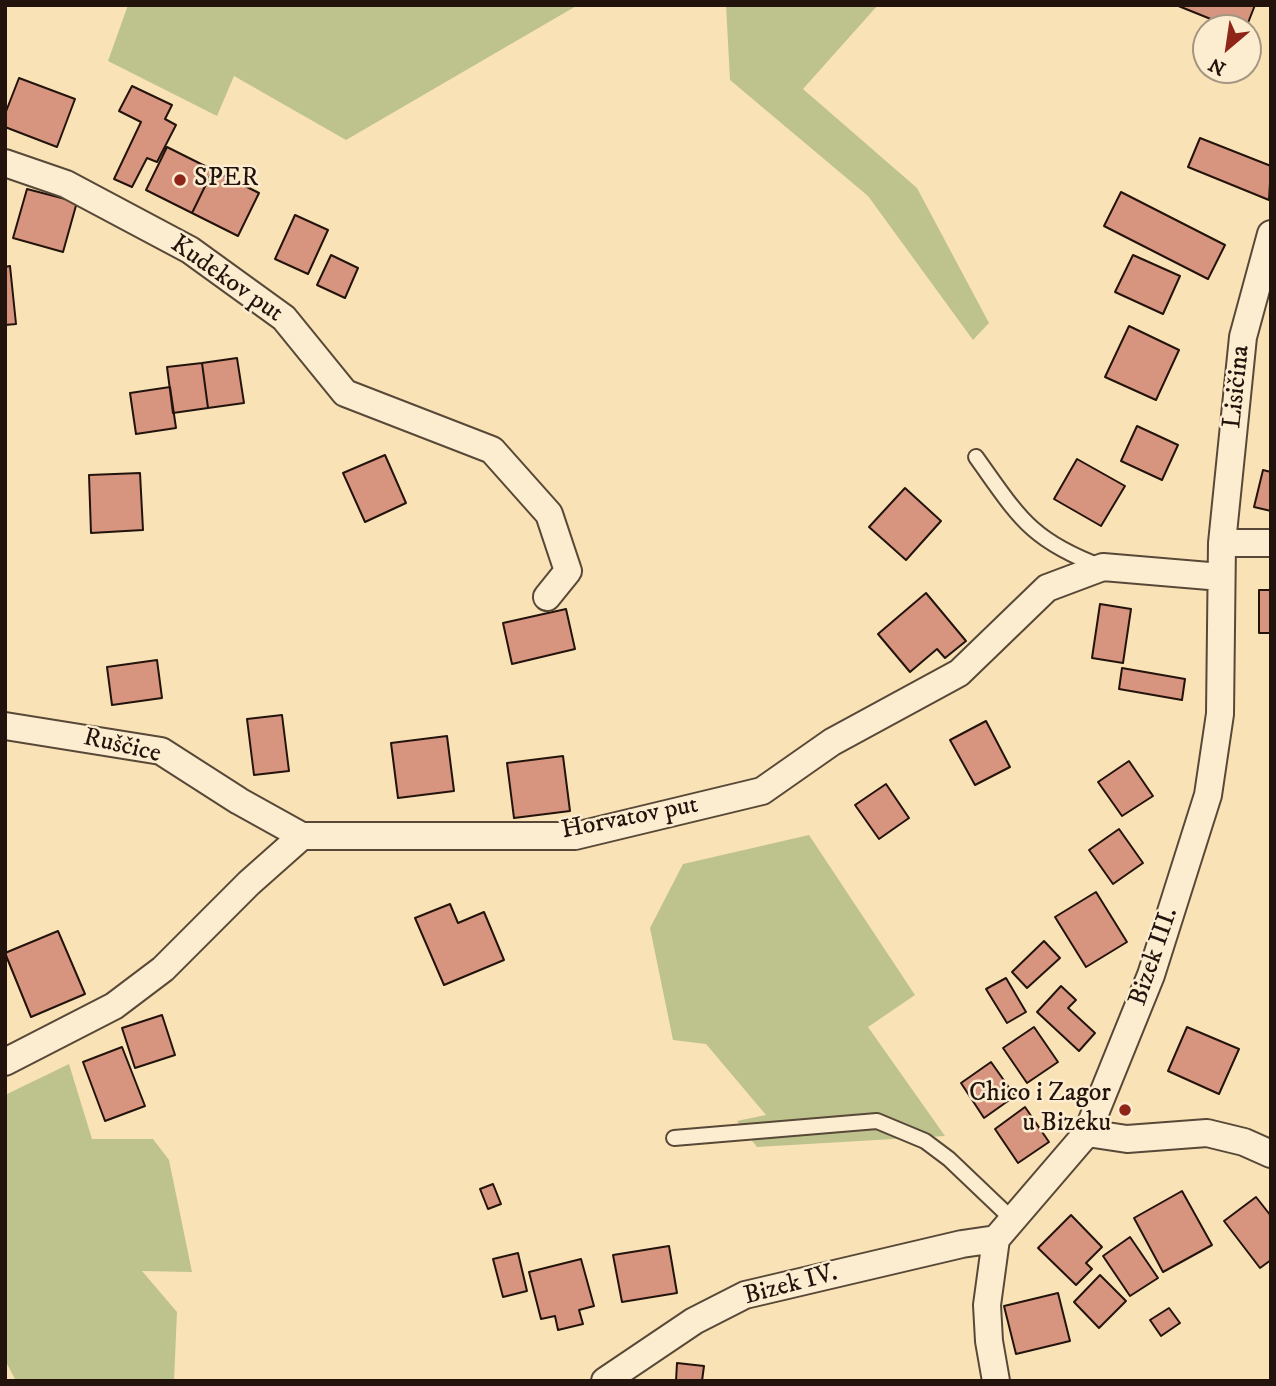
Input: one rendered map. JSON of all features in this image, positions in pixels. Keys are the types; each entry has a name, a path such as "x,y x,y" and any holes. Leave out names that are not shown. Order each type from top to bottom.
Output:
{"street":[{"name":"Kudekov put","path":"5,163 66,184 190,250 284,318 345,393 492,450 549,514 568,571 547,597"},
{"name":"Lisičina","path":"1222,543 1243,337 1271,234"},
{"path":"1222,543 1271,543"},
{"name":"Bizek III.","path":"1004,1229 1087,1133 1151,975 1208,795 1220,714 1222,543"},
{"name":"Horvatov put","path":"302,836 575,835 762,791 832,742 959,673 1047,588 1103,567 1221,577"},
{"name":"Ruščice","path":"5,726 161,751 239,801 302,836"},
{"path":"5,1062 114,1006 163,970 249,883 302,836"},
{"path":"1087,1133 1127,1139 1207,1133 1244,1142 1271,1154"},
{"path":"996,1381 989,1341 987,1305 1004,1229"},
{"name":"Bizek IV.","path":"605,1381 694,1321 745,1295 962,1244 1004,1229"}],"lane":[{"path":"976,457 1023,523 1063,552 1103,567"},
{"path":"674,1138 877,1121 925,1141 949,1159 1004,1229"}],"green space":[{"path":"128,5 578,5 346,140 234,76 217,116 108,61"},
{"path":"726,5 878,5 803,89 917,188 989,323 973,340 868,196 730,80"},
{"path":"809,835 915,995 868,1027 945,1136 757,1147 737,1121 766,1115 706,1044 673,1040 650,928 683,864"},
{"path":"69,1064 92,1139 153,1139 169,1160 192,1272 142,1271 177,1312 174,1381 16,1381 5,1360 5,1095"}],"building":[{"path":"1176,5 1255,5 1251,14 1198,14"},
{"path":"19,78 75,99 57,147 5,127 5,114"},
{"path":"132,86 172,105 165,119 176,125 157,162 147,158 132,187 114,179 141,122 119,111"},
{"path":"1200,138 1271,166 1269,200 1188,167"},
{"name":"SPER","path":"167,147 213,170 192,213 146,190"},
{"path":"213,170 259,193 238,236 192,213"},
{"path":"27,189 77,202 63,252 13,238"},
{"path":"1121,192 1225,245 1208,279 1104,226"},
{"path":"295,215 328,230 308,274 275,259"},
{"path":"331,255 358,268 345,298 317,285"},
{"path":"1133,255 1180,276 1163,314 1115,292"},
{"path":"10,266 16,324 5,325 5,267"},
{"path":"1129,326 1179,350 1156,400 1105,377"},
{"path":"237,358 244,403 208,408 202,363"},
{"path":"202,363 208,408 173,413 167,367"},
{"path":"170,387 176,428 136,434 130,393"},
{"path":"1137,426 1178,445 1162,480 1121,461"},
{"path":"385,455 406,503 365,522 343,473"},
{"path":"1077,459 1125,486 1101,526 1054,499"},
{"path":"1263,470 1271,472 1271,511 1254,507"},
{"path":"140,473 143,530 91,533 89,475"},
{"path":"905,488 941,521 906,560 869,527"},
{"path":"1259,590 1271,590 1271,633 1259,633"},
{"path":"926,593 966,641 945,658 937,649 910,672 878,634"},
{"path":"1100,604 1131,609 1123,663 1092,658"},
{"path":"566,609 575,649 512,664 503,623"},
{"path":"157,660 162,698 112,705 107,667"},
{"path":"1122,668 1185,679 1182,700 1119,689"},
{"path":"282,715 289,771 254,775 247,719"},
{"path":"986,721 1010,767 975,785 950,740"},
{"path":"447,736 454,791 398,798 391,743"},
{"path":"563,756 570,811 514,818 507,763"},
{"path":"1129,761 1153,796 1122,816 1098,782"},
{"path":"886,784 909,818 879,839 855,805"},
{"path":"1119,829 1143,863 1113,884 1089,850"},
{"path":"1096,892 1127,942 1086,967 1055,917"},
{"path":"450,904 458,923 484,912 504,960 444,985 415,918"},
{"path":"58,931 85,994 31,1017 5,953"},
{"path":"1044,941 1060,958 1027,988 1012,972"},
{"path":"1006,978 1026,1012 1007,1023 986,989"},
{"path":"1061,986 1076,1000 1068,1008 1095,1033 1079,1051 1037,1012"},
{"path":"162,1015 175,1055 135,1068 122,1028"},
{"path":"1034,1027 1058,1062 1027,1083 1003,1048"},
{"path":"1187,1027 1239,1049 1219,1094 1168,1071"},
{"path":"122,1047 145,1106 105,1121 83,1062"},
{"path":"991,1062 1015,1096 984,1118 961,1083"},
{"path":"1025,1107 1049,1142 1018,1163 995,1129"},
{"path":"493,1184 501,1204 488,1209 480,1189"},
{"path":"1182,1191 1212,1245 1163,1272 1134,1218"},
{"path":"1256,1197 1271,1216 1271,1260 1260,1268 1224,1221"},
{"path":"1071,1215 1102,1247 1086,1263 1092,1269 1076,1285 1038,1248"},
{"path":"1130,1237 1158,1278 1130,1296 1103,1256"},
{"path":"669,1246 677,1293 622,1302 613,1255"},
{"path":"518,1253 527,1291 503,1297 493,1259"},
{"path":"581,1259 594,1306 579,1310 583,1324 558,1330 555,1316 541,1319 529,1272"},
{"path":"1100,1275 1126,1301 1099,1328 1074,1302"},
{"path":"1058,1293 1070,1341 1016,1354 1004,1306"},
{"path":"1169,1308 1180,1323 1161,1336 1150,1320"},
{"path":"677,1363 704,1366 702,1381 676,1381"}],"place":[{"name":"SPER","path":"180,180"},
{"name":"Chico i Zagor u Bizeku","path":"1125,1110"}]}
